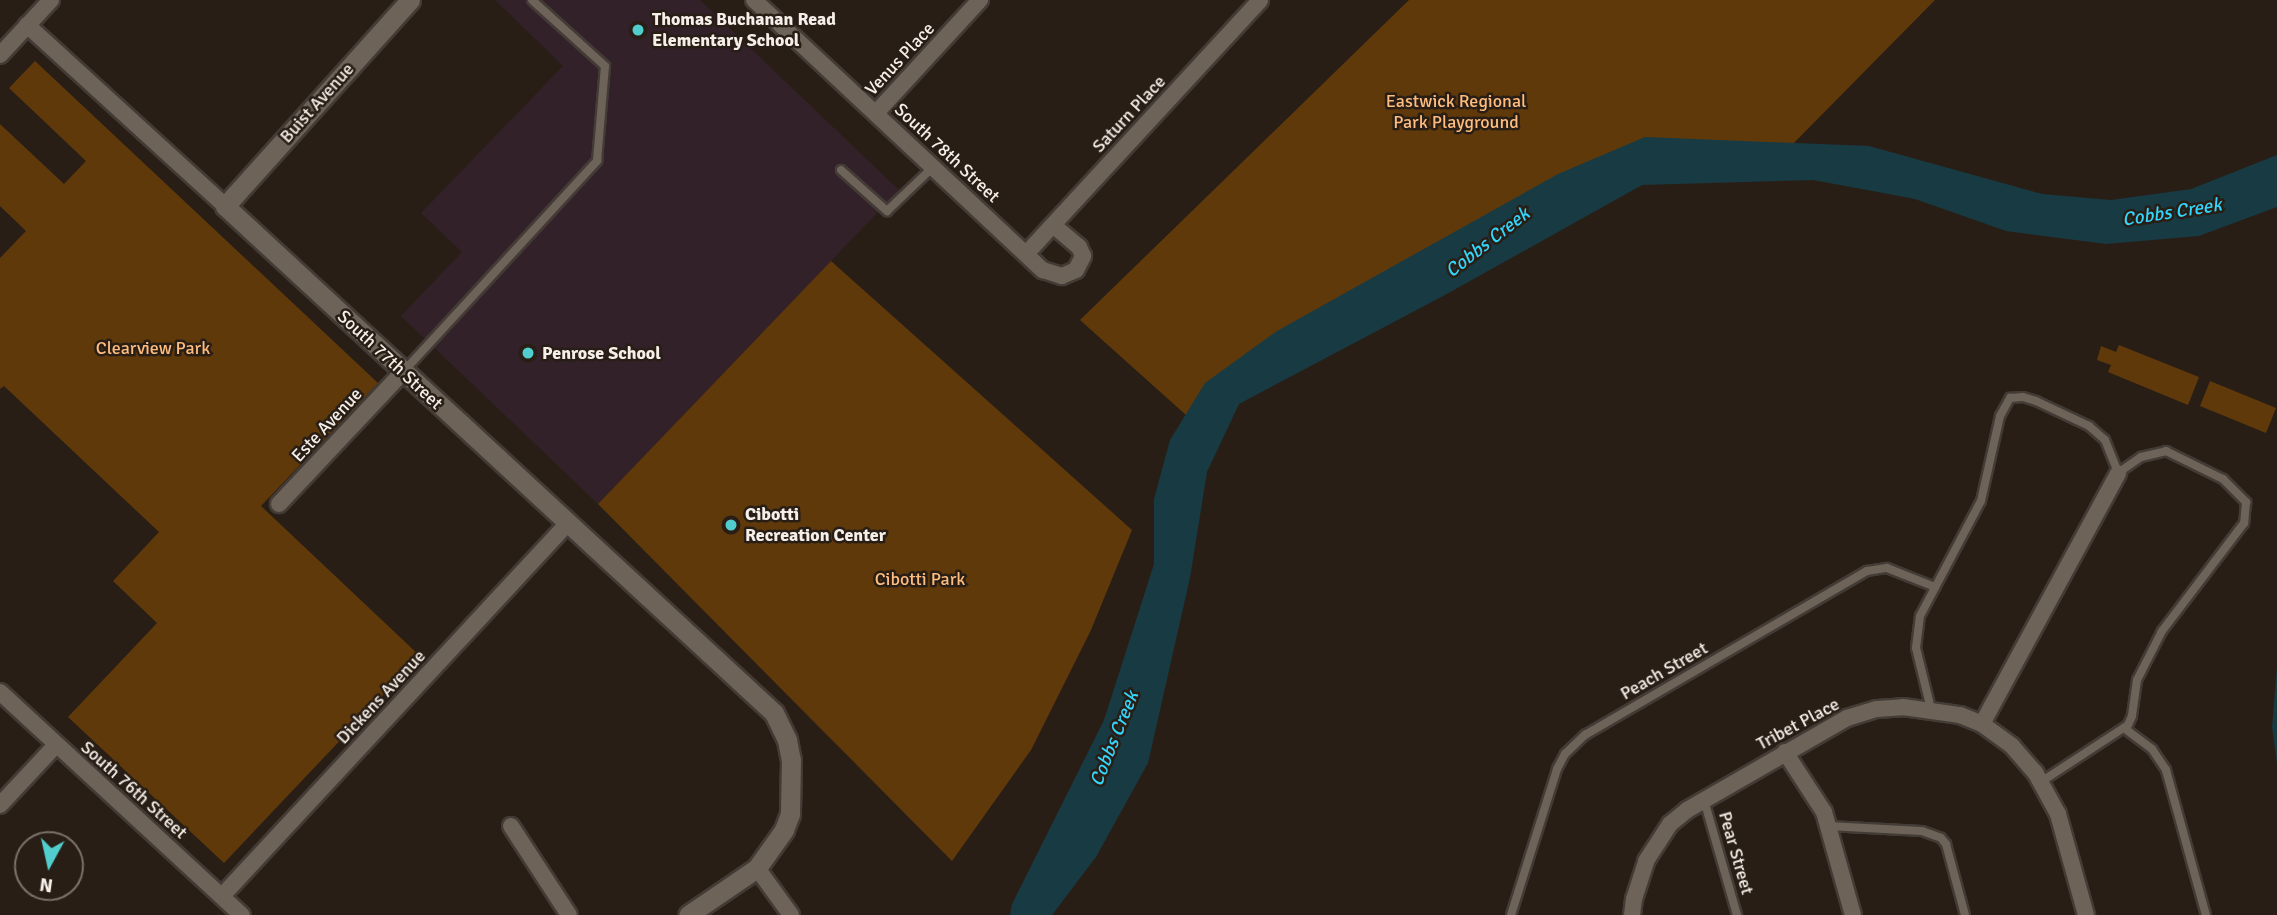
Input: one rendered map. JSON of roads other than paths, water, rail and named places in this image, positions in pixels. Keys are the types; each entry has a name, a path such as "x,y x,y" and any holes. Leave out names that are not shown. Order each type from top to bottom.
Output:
{"street":[{"path":"0,55 51,0"},
{"name":"Buist Avenue","path":"225,206 410,0"},
{"name":"South 78th Street","path":"754,0 1026,254 1052,275 1062,276 1076,270 1083,256 1079,247 1053,225"},
{"name":"Venus Place","path":"876,113 980,0"},
{"name":"Saturn Place","path":"1026,254 1260,0"},
{"name":"South 77th Street","path":"27,25 774,713 787,740 792,779 790,814 773,849 757,867 688,915"},
{"name":"Este Avenue","path":"279,505 403,373"},
{"path":"1982,724 2119,473"},
{"name":"Dickens Avenue","path":"222,896 568,523"},
{"name":"South 76th Street","path":"0,692 242,915"},
{"name":"Tribet Place","path":"1632,915 1640,878 1657,841 1670,824 1704,799 1847,718 1877,709 1931,709 1982,724 2012,746 2041,782 2058,814 2086,915"},
{"path":"0,805 56,745"},
{"path":"1786,752 1824,812 1853,915"},
{"path":"511,826 569,915"},
{"path":"757,867 791,915"}],"lane":[{"path":"403,373 597,160 606,66 532,0"},
{"path":"841,170 887,211 933,167"},
{"path":"1931,709 1915,634 1920,616 1981,501 2000,416 2010,398 2022,397 2036,401 2090,426 2105,440 2119,473 2141,457 2166,451 2223,479 2246,502 2244,523 2237,536 2162,631 2137,680 2132,716 2124,728 2041,782"},
{"name":"Peach Street","path":"1511,915 1557,769 1565,754 1585,735 1867,571 1887,568 1935,587"},
{"path":"2124,728 2152,749 2166,770 2206,915"},
{"name":"Pear Street","path":"1704,799 1737,915"},
{"path":"1828,826 1922,831 1941,838 1946,844 1965,915"}],"water":[{"name":"Cobbs Creek","path":"1645,137 1869,146 2042,194 2111,200 2191,189 2277,155 2277,207 2199,236 2106,244 2006,231 1915,199 1813,180 1642,185 1445,295 1239,404 1207,472 1190,578 1148,763 1096,857 1052,915 1010,915 1012,904 1104,720 1154,564 1154,499 1170,440 1205,383 1277,331 1558,174"},
{"path":"2277,666 2277,764 2272,727"}],"place":[{"name":"Thomas Buchanan Read Elementary School","path":"638,30"},
{"name":"Penrose School","path":"528,353"},
{"name":"Cibotti Recreation Center","path":"731,525"}],"park label":[{"name":"Eastwick Regional Park Playground","path":"1456,112"},
{"name":"Clearview Park","path":"153,348"},
{"name":"Cibotti Park","path":"920,579"}]}
